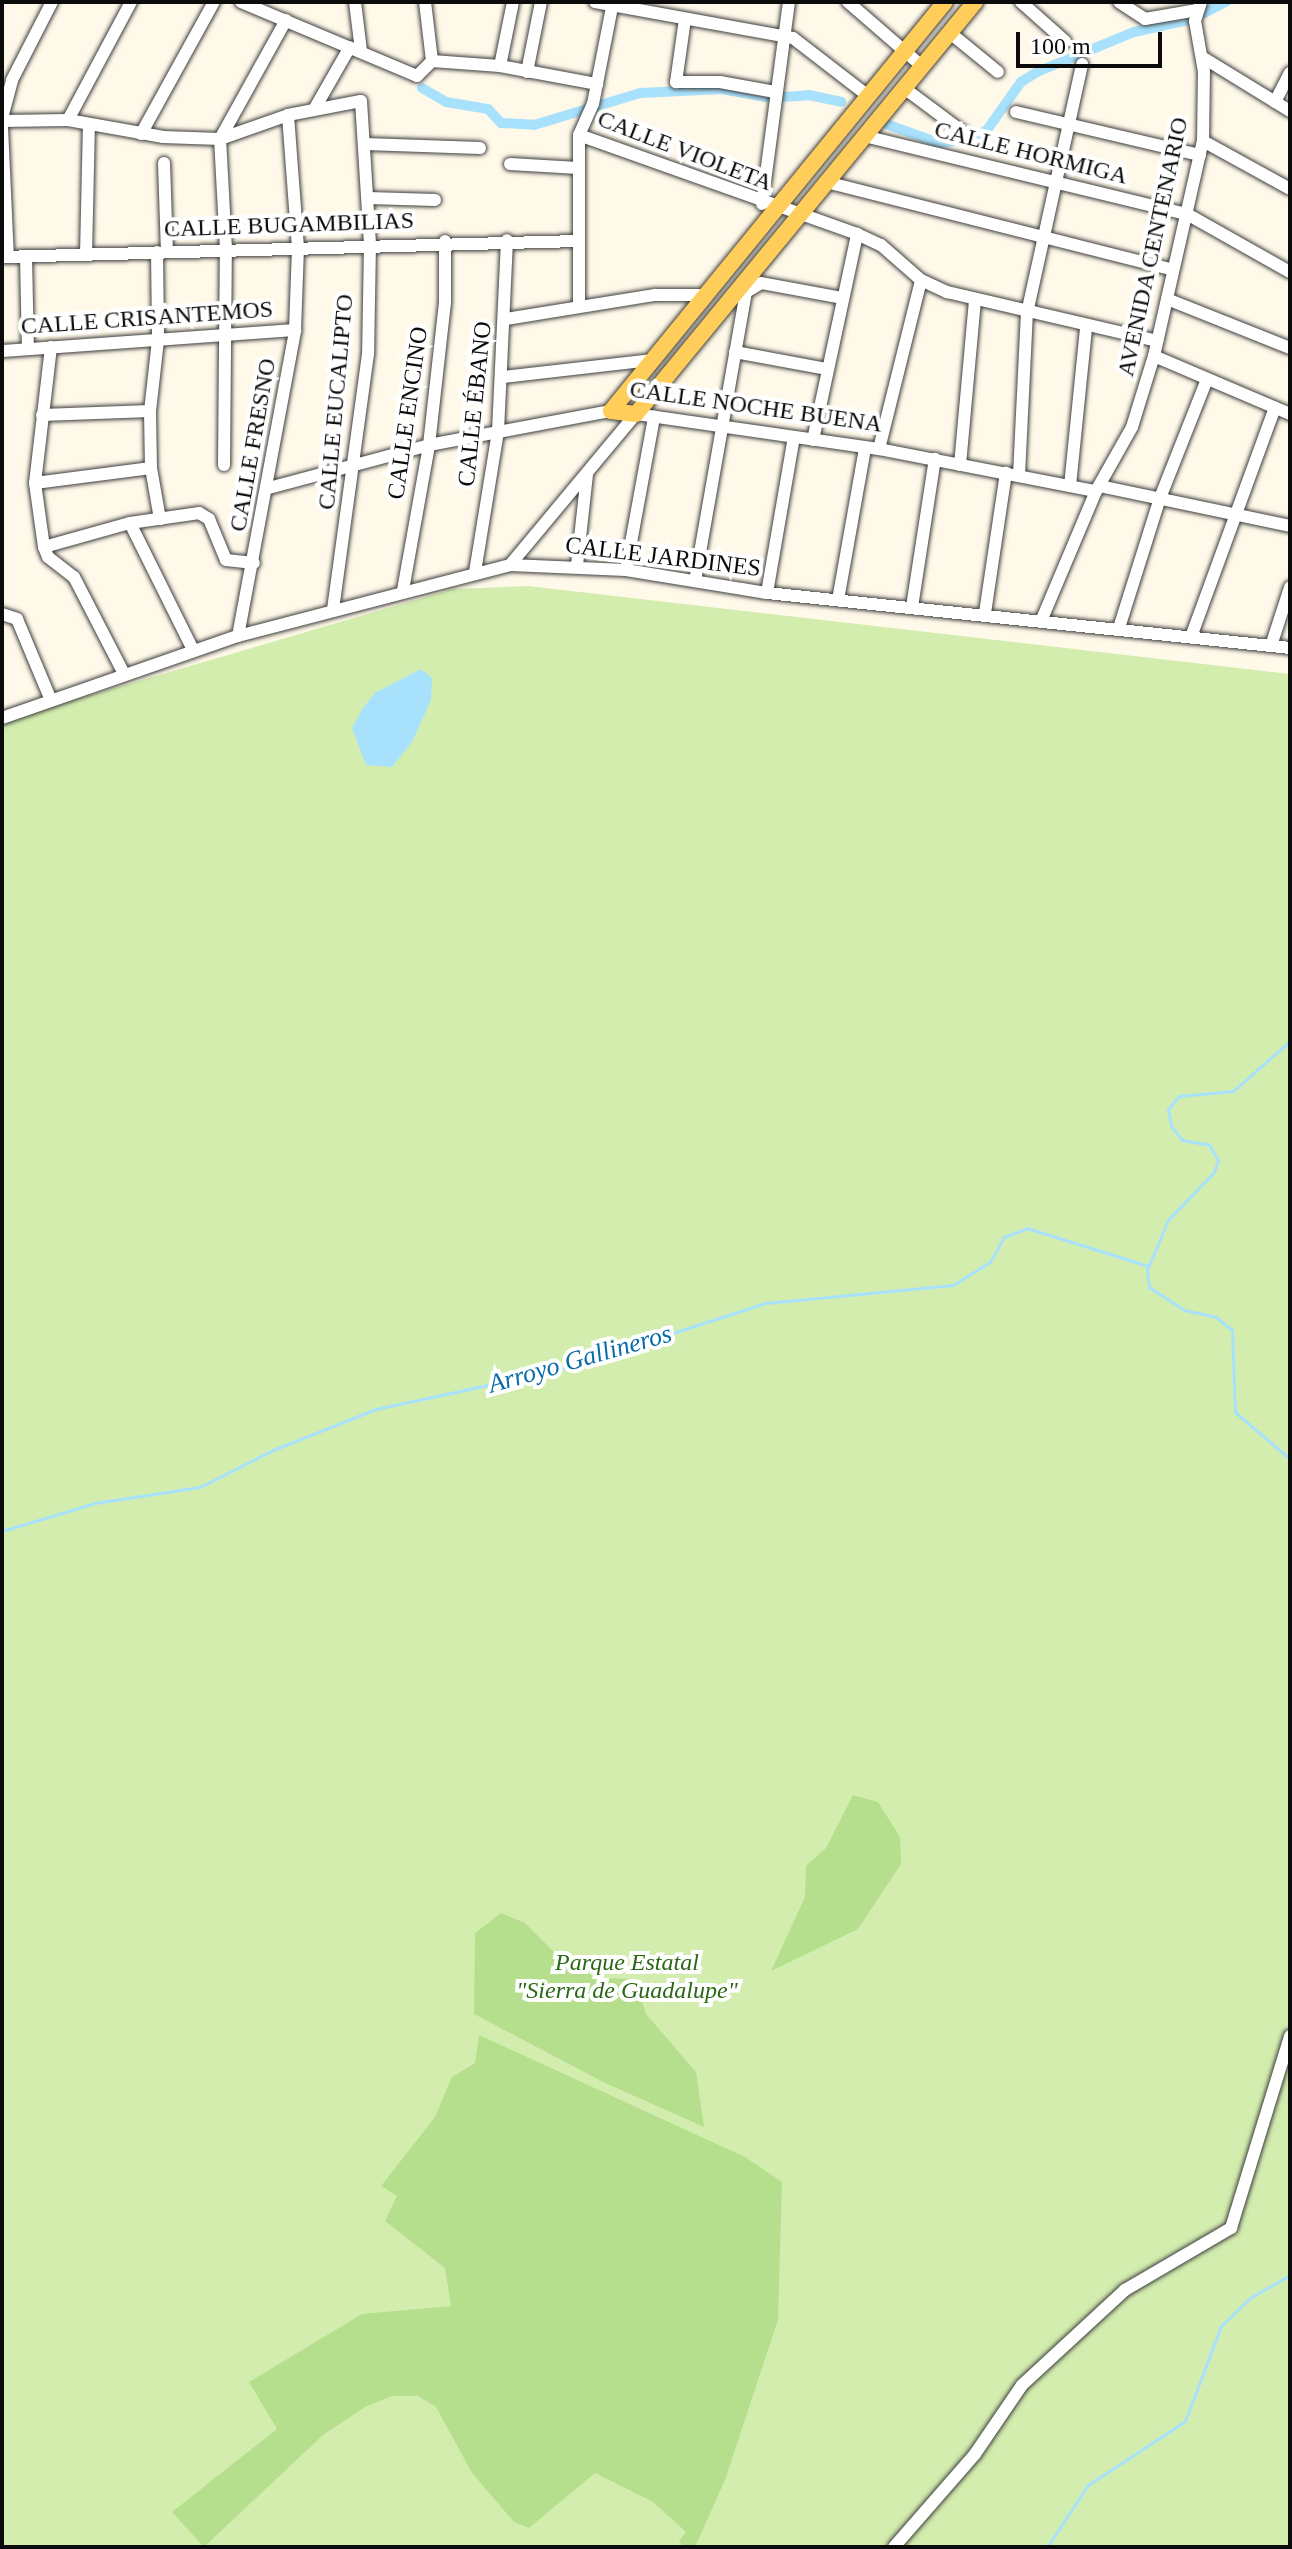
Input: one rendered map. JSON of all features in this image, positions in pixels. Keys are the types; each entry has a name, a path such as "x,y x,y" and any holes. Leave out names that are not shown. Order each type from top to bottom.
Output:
{"main road":[{"path":"611,411 706,295 769,206 868,96 945,2"},
{"path":"636,414 975,2"},
{"name":"CALLE NOCHE BUENA","path":"611,411 636,414"}],"street":[{"path":"52,2 12,80 2,119 68,120 141,134 220,139 315,108 355,49 355,2"},
{"path":"68,120 131,2"},
{"path":"141,134 214,2"},
{"path":"241,2 417,76 432,61 500,66 597,84"},
{"path":"425,2 432,61"},
{"path":"500,66 513,2"},
{"path":"527,72 541,2"},
{"path":"595,2 799,40 868,96"},
{"path":"769,206 775,92 789,2"},
{"path":"848,2 922,66"},
{"path":"1021,2 1065,41"},
{"path":"1119,2 1138,18 1199,6"},
{"path":"579,306 580,129 593,104 612,4"},
{"name":"AVENIDA CENTENARIO","path":"1042,619 1098,489 1132,427 1154,356 1203,141 1199,6"},
{"path":"685,19 675,77 680,84 720,82 775,92"},
{"path":"224,465 226,249 220,139 286,20"},
{"path":"949,32 998,72"},
{"path":"1202,57 1290,111"},
{"path":"985,613 1012,474 1027,313 1082,64"},
{"path":"1275,102 1290,73"},
{"path":"904,88 963,132"},
{"name":"CALLE EUCALIPTO","path":"315,108 361,101 370,244 368,354 357,462 333,608"},
{"path":"1016,112 1200,155"},
{"name":"CALLE FRESNO","path":"238,636 269,488 295,330 298,248 288,115"},
{"path":"86,255 89,125"},
{"path":"2,127 5,257"},
{"name":"CALLE VIOLETA","path":"580,129 769,206 857,234 881,245 921,280 975,301 1086,328 1157,341"},
{"name":"CALLE HORMIGA","path":"864,136 1187,214 1290,272"},
{"path":"1203,141 1290,189"},
{"path":"365,144 480,148"},
{"path":"160,519 151,468 150,411 158,340 164,163"},
{"path":"510,164 578,168"},
{"path":"826,182 1173,270"},
{"path":"368,198 435,200"},
{"path":"813,440 857,234"},
{"name":"CALLE ÉBANO","path":"475,572 498,431 506,319 507,240"},
{"name":"CALLE BUGAMBILIAS","path":"5,257 445,241 579,241"},
{"name":"CALLE ENCINO","path":"403,590 429,445 445,303 445,241"},
{"path":"26,257 28,349"},
{"path":"838,600 872,448 921,280"},
{"path":"695,581 746,292 753,284 843,298"},
{"path":"506,319 655,295 706,295"},
{"path":"1167,299 1290,348"},
{"path":"960,465 975,301"},
{"path":"1070,486 1086,328"},
{"name":"CALLE CRISANTEMOS","path":"2,351 295,330"},
{"path":"51,347 35,483 44,547 48,557 74,577 123,672"},
{"path":"735,352 827,369"},
{"path":"1154,356 1290,414"},
{"path":"503,377 653,360"},
{"path":"1119,628 1160,498 1207,379"},
{"path":"1191,637 1275,408"},
{"path":"42,415 150,411"},
{"name":"CALLE NOCHE BUENA","path":"269,488 429,445 611,411"},
{"path":"510,565 636,414"},
{"name":"CALLE NOCHE BUENA","path":"636,414 872,448 1070,486 1160,498 1290,526"},
{"path":"626,570 654,417"},
{"path":"767,593 794,437"},
{"path":"912,607 935,459"},
{"path":"35,483 151,468"},
{"path":"577,565 587,474"},
{"path":"44,547 130,523 205,515 226,560 254,563"},
{"path":"130,523 193,650"},
{"name":"CALLE JARDINES","path":"2,718 123,672 238,636 333,608 510,565 577,565 626,570 767,593 985,613 1290,648"},
{"path":"1271,646 1290,587"},
{"path":"2,614 17,619 50,698"},
{"path":"894,2547 975,2454 1022,2385 1125,2290 1231,2228 1290,2036"}],"green space":[{"name":"Parque Estatal \"Sierra de Guadalupe\"","path":"528,586 1290,674 1290,2547 2,2547 2,721 453,589"},
{"path":"853,1795 878,1802 900,1837 901,1864 858,1929 771,1971 805,1897 806,1866 826,1848"},
{"path":"501,1913 525,1923 557,1955 596,1978 635,1979 646,2014 696,2072 704,2127 603,2082 474,2014 475,1933"},
{"path":"479,2035 745,2157 782,2182 778,2320 725,2480 695,2547 683,2547 679,2541 686,2532 653,2502 595,2473 529,2528 514,2522 472,2473 436,2407 418,2396 392,2396 365,2407 323,2435 204,2547 172,2512 277,2429 249,2382 362,2314 451,2306 445,2268 385,2221 397,2196 381,2186 435,2117 452,2077 475,2063"}],"water":[{"path":"421,669 432,678 431,700 412,742 392,767 366,765 352,728 363,708 375,693"}],"waterway":[{"path":"1204,13 1226,2"},
{"path":"886,124 939,143 965,140 987,130 1021,82 1037,72 1134,32 1188,20"},
{"path":"422,88 446,102 488,109 501,123 534,125 641,93 722,89 765,97"},
{"path":"783,97 809,95 841,102"},
{"path":"1290,1041 1233,1091 1179,1096 1168,1109 1171,1126 1182,1140 1209,1145 1218,1160 1214,1172 1168,1220 1147,1270 1149,1287 1184,1310 1216,1317 1232,1330 1235,1412 1290,1459"},
{"name":"Arroyo Gallineros","path":"2,1531 95,1503 200,1487 273,1450 376,1409 558,1370 766,1303 953,1285 990,1262 1004,1237 1027,1228 1148,1266"},
{"path":"1047,2547 1088,2485 1185,2421 1221,2326 1250,2298 1290,2275"}]}
